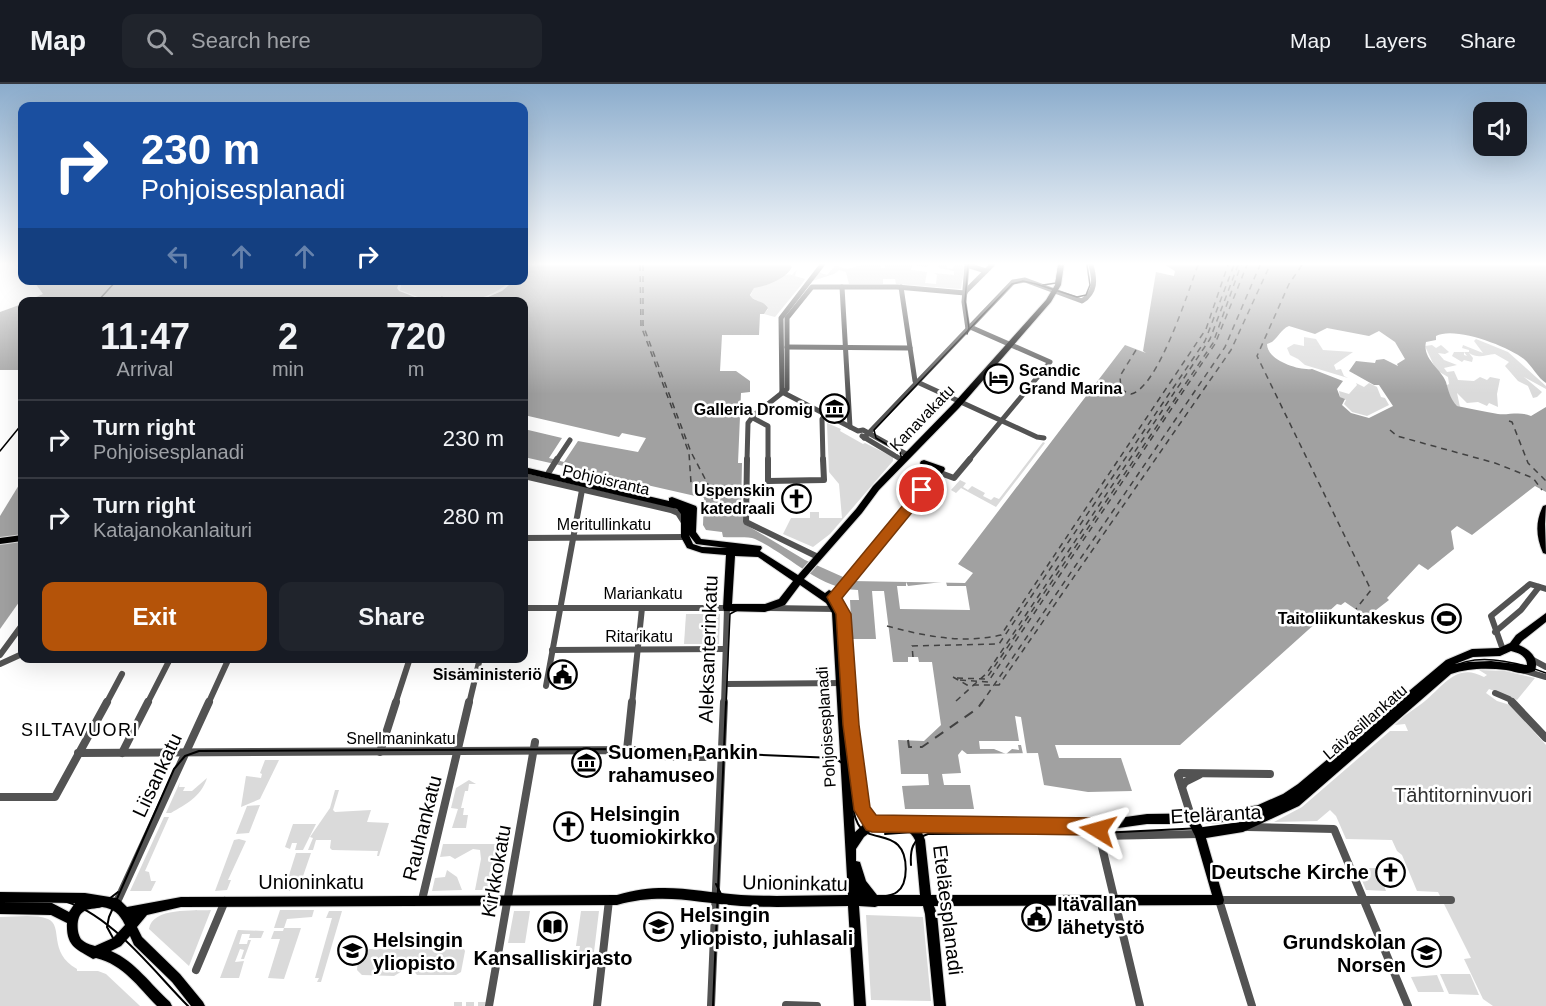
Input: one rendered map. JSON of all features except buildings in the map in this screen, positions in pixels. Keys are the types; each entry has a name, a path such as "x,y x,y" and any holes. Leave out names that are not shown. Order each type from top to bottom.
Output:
{"main road":[{"name":"Kanavakatu","path":"765,608 782,602 905,458 959,402 1041,308"},
{"path":"679,508 693,508 692,533 697,541 756,552 776,563 807,570 833,603 842,588 941,471 905,458"},
{"name":"Pohjoisranta","path":"528,473 554,465 585,485"},
{"name":"Pohjoisranta","path":"528,475 585,485 679,508"},
{"path":"679,508 685,511 685,537 688,544 696,549 731,548"},
{"path":"1546,508 1542,515 1540,529 1546,551"},
{"path":"0,536 18,534"},
{"path":"0,541 18,539"},
{"name":"Aleksanterinkatu","path":"728,608 731,548"},
{"name":"Pohjoisesplanadi","path":"833,603 859,798 862,810 872,824"},
{"name":"Mariankatu","path":"728,608 765,608"},
{"path":"1524,635 1532,668 1518,669 1505,659 1506,649 1546,617"},
{"path":"1506,649 1529,656"},
{"name":"Laivasillankatu","path":"1240,814 1271,804 1294,793 1446,665 1472,653 1506,649"},
{"name":"Laivasillankatu","path":"1243,827 1273,815 1295,802 1448,671 1469,667 1518,669"},
{"name":"Pohjoisesplanadi","path":"844,683 860,1006"},
{"name":"Eteläranta","path":"872,824 1098,831 1142,819 1192,819 1240,814"},
{"path":"1192,819 1200,834 1219,900"},
{"path":"851,849 860,833 872,824"},
{"name":"Eteläesplanadi","path":"908,824 919,836 927,902 931,914 940,1006"},
{"name":"Eteläranta","path":"1200,834 1243,827"},
{"name":"Pohjoisesplanadi","path":"851,849 861,884 874,902"},
{"name":"Unioninkatu","path":"125,913 143,912 170,903 423,896 507,900 609,900 650,893 694,893 739,901 1219,900"},
{"path":"0,897 64,897 112,903 125,913 138,941 176,978 199,1006"},
{"path":"112,903 78,907 72,920 78,944 93,953 118,960 166,1006"},
{"path":"0,908 52,909 72,920"},
{"path":"93,953 117,942 143,912"}],"street":[{"path":"782,392 781,318 788,308"},
{"path":"795,308 787,318 787,389 754,415 748,423 746,522 807,570"},
{"path":"844,308 848,349 850,427"},
{"path":"904,308 913,378 918,383 1037,437 1044,438"},
{"path":"966,308 969,328"},
{"path":"867,435 988,308"},
{"path":"941,471 954,478 1050,362 969,328"},
{"path":"787,347 903,348 910,350"},
{"path":"782,392 867,435 905,458"},
{"path":"753,418 768,426 768,481 824,480 822,419 826,414"},
{"path":"554,465 570,440"},
{"path":"546,686 585,485"},
{"name":"Meritullinkatu","path":"528,538 685,537"},
{"path":"1495,632 1543,588 1530,584 1524,587 1491,616 1495,632 1506,649"},
{"name":"Mariankatu","path":"765,608 833,603"},
{"name":"Mariankatu","path":"528,608 728,608"},
{"path":"627,750 642,608"},
{"name":"Aleksanterinkatu","path":"711,1006 728,608"},
{"path":"0,656 18,631"},
{"name":"Ritarikatu","path":"552,650 726,649"},
{"path":"0,664 18,656"},
{"path":"1529,656 1546,667"},
{"path":"122,753 168,663"},
{"name":"Liisankatu","path":"112,903 227,663"},
{"path":"380,752 408,663"},
{"name":"Rauhankatu","path":"423,896 479,663"},
{"name":"Laivasillankatu","path":"1518,669 1546,677"},
{"path":"0,796 55,797 122,674"},
{"path":"725,684 844,683"},
{"path":"1495,693 1509,699 1546,738"},
{"name":"Snellmaninkatu","path":"78,753 457,754 535,747 640,750 670,758 722,757"},
{"name":"Kirkkokatu","path":"489,1006 535,747"},
{"path":"1192,819 1178,775 1185,772 1199,775 1270,774"},
{"path":"1182,787 1185,782 1199,775"},
{"name":"Eteläranta","path":"1243,827 1334,829 1364,901"},
{"path":"1098,831 1140,1006"},
{"name":"Eteläranta","path":"1098,831 1200,834"},
{"path":"597,1006 609,900"},
{"path":"1219,900 1252,1006"},
{"name":"Unioninkatu","path":"1219,900 1451,900"},
{"path":"196,970 225,901"},
{"path":"1364,901 1408,1006"},
{"path":"786,1005 817,1006"}],"green space":[{"path":"782,308 775,317 764,314 768,309"},
{"path":"1304,337 1316,339 1323,350 1353,352 1334,365 1336,370 1341,369 1344,376 1348,378 1305,365 1290,355 1287,348 1294,344 1304,346"},
{"path":"1476,339 1508,352 1546,386 1546,389 1524,377 1542,392 1533,398 1528,386 1518,381 1505,366 1509,362 1495,354 1479,356 1469,353 1473,358 1472,362 1464,360 1462,362 1452,356 1454,352 1469,352 1462,348 1463,345 1483,353 1474,341"},
{"path":"1432,345 1436,348 1441,345 1449,352 1438,353 1444,360 1457,365 1444,368 1447,372 1454,371 1458,380 1474,381 1480,377 1487,380 1490,377 1500,379 1497,394 1498,407 1489,403 1487,406 1478,402 1467,403 1457,393 1460,407 1454,405 1445,386 1449,384 1448,377 1436,370 1425,346"},
{"path":"1356,383 1364,387 1369,383 1377,387 1381,397 1385,398 1389,405 1367,416 1352,412 1344,404 1346,400 1340,397 1339,391 1349,394 1357,385"},
{"path":"827,423 841,429 840,431 863,444 893,457 893,461 830,534 813,547 783,534 791,518 810,518 810,512 819,512 819,518 842,518 839,484 829,472"},
{"path":"1043,442 1045,443 996,507 961,488 956,493 951,490 960,480 966,483 963,487 968,490 972,486 985,493 983,496 991,500 994,497 999,499"},
{"path":"686,614 720,614 719,644 684,644"},
{"name":"Tähtitorninvuori","path":"1479,670 1505,671 1535,678 1517,700 1489,689 1486,693 1497,701 1510,705 1546,745 1546,1006 1493,1006 1483,999 1464,959 1471,958 1438,892 1417,891 1402,855 1397,851 1392,840 1346,839 1336,816 1330,810 1317,821 1274,822 1302,807 1390,731 1408,731 1405,724 1395,725 1445,682 1466,672 1484,677 1487,675"},
{"path":"265,760 279,760 260,799 241,807 246,776 261,778 260,773"},
{"path":"207,778 201,790 192,799 171,813 166,813 180,782 179,787 185,787 183,791 192,791"},
{"path":"469,780 476,784 469,784 461,808 464,808 463,815 468,815 466,828 452,828 458,809 451,808 456,788"},
{"path":"335,790 339,790 333,810 335,812 371,810 367,822 389,823 379,856 377,856 378,851 332,850 331,840 316,840 313,850 308,850 313,838 310,837 330,808"},
{"path":"260,805 249,833 236,834 247,806"},
{"path":"164,817 169,817 145,871 149,872 151,881 156,881 151,891 130,891"},
{"path":"293,824 316,824 303,850 295,850 297,843 292,843 290,849 285,847"},
{"path":"234,840 246,841 228,880 231,880 227,890 215,891"},
{"path":"443,844 507,844 501,890 475,890 481,859 480,850 473,849 455,859 450,856 440,857"},
{"path":"296,853 311,853 301,882 294,882 291,891 284,891"},
{"path":"1357,868 1377,868 1386,891 1366,890"},
{"path":"447,870 457,877 462,890 432,891 435,878 445,877"},
{"path":"211,910 189,966 149,929 152,922 165,914"},
{"path":"280,910 314,910 312,917 287,919 284,928 274,928"},
{"path":"329,911 342,911 321,982 317,982 319,978 315,978 332,918 326,918"},
{"path":"514,911 530,911 525,943 508,943"},
{"path":"581,911 599,911 594,952 579,952 580,946 576,946"},
{"path":"866,915 923,917 931,1001 871,1000"},
{"path":"0,917 43,917 53,922 62,955 77,971 98,971 106,974 140,1006 0,1006"},
{"path":"284,928 301,928 284,979 268,978 280,939 271,939 274,931 283,931"},
{"path":"238,930 264,931 261,938 249,938 250,934 242,934 239,944 247,944 248,940 251,940 244,959 241,959 244,950 240,949 235,962 244,961 239,978 220,978"},
{"path":"458,948 465,951 461,972 456,975 417,975 413,970 404,970 394,976 362,975 357,970 358,958 369,949"},
{"path":"1440,974 1470,974 1479,995 1449,994"},
{"path":"1437,975 1444,992 1418,992 1411,977"}],"shaded area":[{"path":"18,308 18,370 0,370 0,312"},
{"path":"528,308 768,308 764,314 760,314 759,335 722,335 720,371 736,371 750,381 750,392 741,393 738,463 742,463 743,523 805,560 852,581 965,583 973,573 958,564 1125,345 1146,353 1143,351 1150,308 1546,308 1546,383 1524,359 1516,354 1494,343 1468,335 1436,336 1436,340 1426,342 1426,348 1429,359 1444,377 1457,406 1498,414 1519,413 1531,416 1546,407 1546,492 1535,486 1472,535 1457,526 1451,531 1454,549 1428,570 1419,564 1387,598 1389,600 1367,617 1345,602 1341,605 1337,604 1180,745 1055,745 1059,758 1121,758 1132,791 1088,792 1044,785 1038,753 967,754 962,750 958,755 961,773 942,774 944,785 970,785 974,809 905,809 902,786 929,785 928,774 901,774 898,740 924,741 941,725 932,662 919,662 918,657 908,657 908,662 893,662 884,591 872,591 876,639 852,639 850,600 859,600 858,590 830,584 817,578 755,539 723,537 722,532 706,530 703,525 704,498 528,458","holes":["1289,326 1315,334 1327,328 1369,336 1379,331 1395,342 1405,359 1397,364 1398,366 1384,359 1376,360 1375,363 1356,361 1349,371 1374,385 1379,385 1393,406 1369,418 1351,413 1342,405 1345,399 1340,397 1337,389 1343,381 1312,369 1285,364 1268,350 1267,344"]},
{"path":"18,487 18,604 0,629 0,516"}],"pier":[{"path":"528,416 619,437 622,433 646,438 638,452 578,441 564,462 549,458 562,438 528,430"},
{"path":"906,582 908,586 946,582 947,586 966,586 970,610 900,609 897,586 906,586"},
{"path":"1015,716 1021,717 1027,754 1023,754 1021,745 1018,745 1019,750 1012,749 1006,754 994,749 980,749 979,741 1019,741"}],"ferry route":[{"path":"641,308 641,326 689,453 691,483"},
{"path":"643,308 643,325 691,452 712,492 712,505 704,509"},
{"path":"1136,350 1120,376 1121,390 1131,394 1141,388 1151,375 1183,308"},
{"path":"887,626 944,638 972,639 1001,635 1206,329 1213,308"},
{"path":"913,657 912,646 999,644 1205,341 1218,308"},
{"path":"981,679 987,673 1210,339 1222,308"},
{"path":"981,679 986,679 1213,343 1226,308"},
{"path":"978,681 988,682 1215,344 1230,308"},
{"path":"994,685 1225,347 1242,308"},
{"path":"994,685 999,685 1231,350 1250,308"},
{"path":"1278,308 1257,356 1371,590 1356,609"},
{"path":"1509,421 1512,422 1528,463 1546,481"},
{"path":"1390,430 1397,436 1495,463 1533,478 1542,490"},
{"path":"953,677 967,685 974,685"},
{"path":"957,678 981,679"},
{"path":"960,680 978,681"},
{"path":"974,685 978,681"},
{"path":"956,701 974,685"},
{"path":"974,685 994,685"},
{"path":"981,704 994,685"},
{"path":"908,740 909,747 922,747 978,708 982,702"}],"tunnel":[{"path":"454,1006 487,1006"}],"tram line":[{"path":"966,308 968,330"},
{"path":"968,330 989,308"},
{"path":"726,704 730,614 741,608 780,604 902,460 900,452 876,438 874,430 968,330"},
{"path":"0,451 18,429"},
{"path":"1409,704 1445,672 1473,660 1499,660 1546,673"},
{"path":"724,754 726,702"},
{"path":"911,865 915,842 928,834 1099,833 1203,828 1242,823 1279,810 1297,799 1411,702"},
{"path":"107,925 174,769 185,756 199,751 634,749 671,756 724,754"},
{"path":"718,888 724,754"},
{"path":"724,754 834,758 843,764 852,779 853,806 858,824 871,835 893,841 904,855 906,869 901,888 893,894 879,897"},
{"path":"885,834 927,831"},
{"path":"716,884 718,888"},
{"path":"713,1006 718,888"},
{"path":"718,888 721,894 732,898 885,897"},
{"path":"82,908 100,906 118,892"},
{"path":"0,899 45,898 60,900 82,908"},
{"path":"82,908 107,925"},
{"path":"107,925 130,944 188,1006"},
{"path":"107,925 113,938"}],"place":[{"name":"Scandic Grand Marina","path":"998,379"},
{"name":"Galleria Dromig","path":"834,409"},
{"name":"Uspenskin katedraali","path":"796,499"},
{"name":"Taitoliikuntakeskus","path":"1446,618"},
{"name":"Sisäministeriö","path":"563,674"},
{"name":"Suomen Pankin rahamuseo","path":"587,763"},
{"name":"Helsingin tuomiokirkko","path":"569,826"},
{"name":"Deutsche Kirche","path":"1390,872"},
{"name":"Itävallan lähetystö","path":"1036,916"},
{"name":"Helsingin yliopisto, juhlasali","path":"659,926"},
{"name":"Kansalliskirjasto","path":"553,927"},
{"name":"Helsingin yliopisto","path":"352,951"},
{"name":"Grundskolan Norsen","path":"1427,953"}],"district":[{"name":"SILTAVUORI","path":"80,730"}],"route":[{"path":"922,490 834,597 844,614 851,725 862,810 872,824 1097,826 1098,830"}]}
